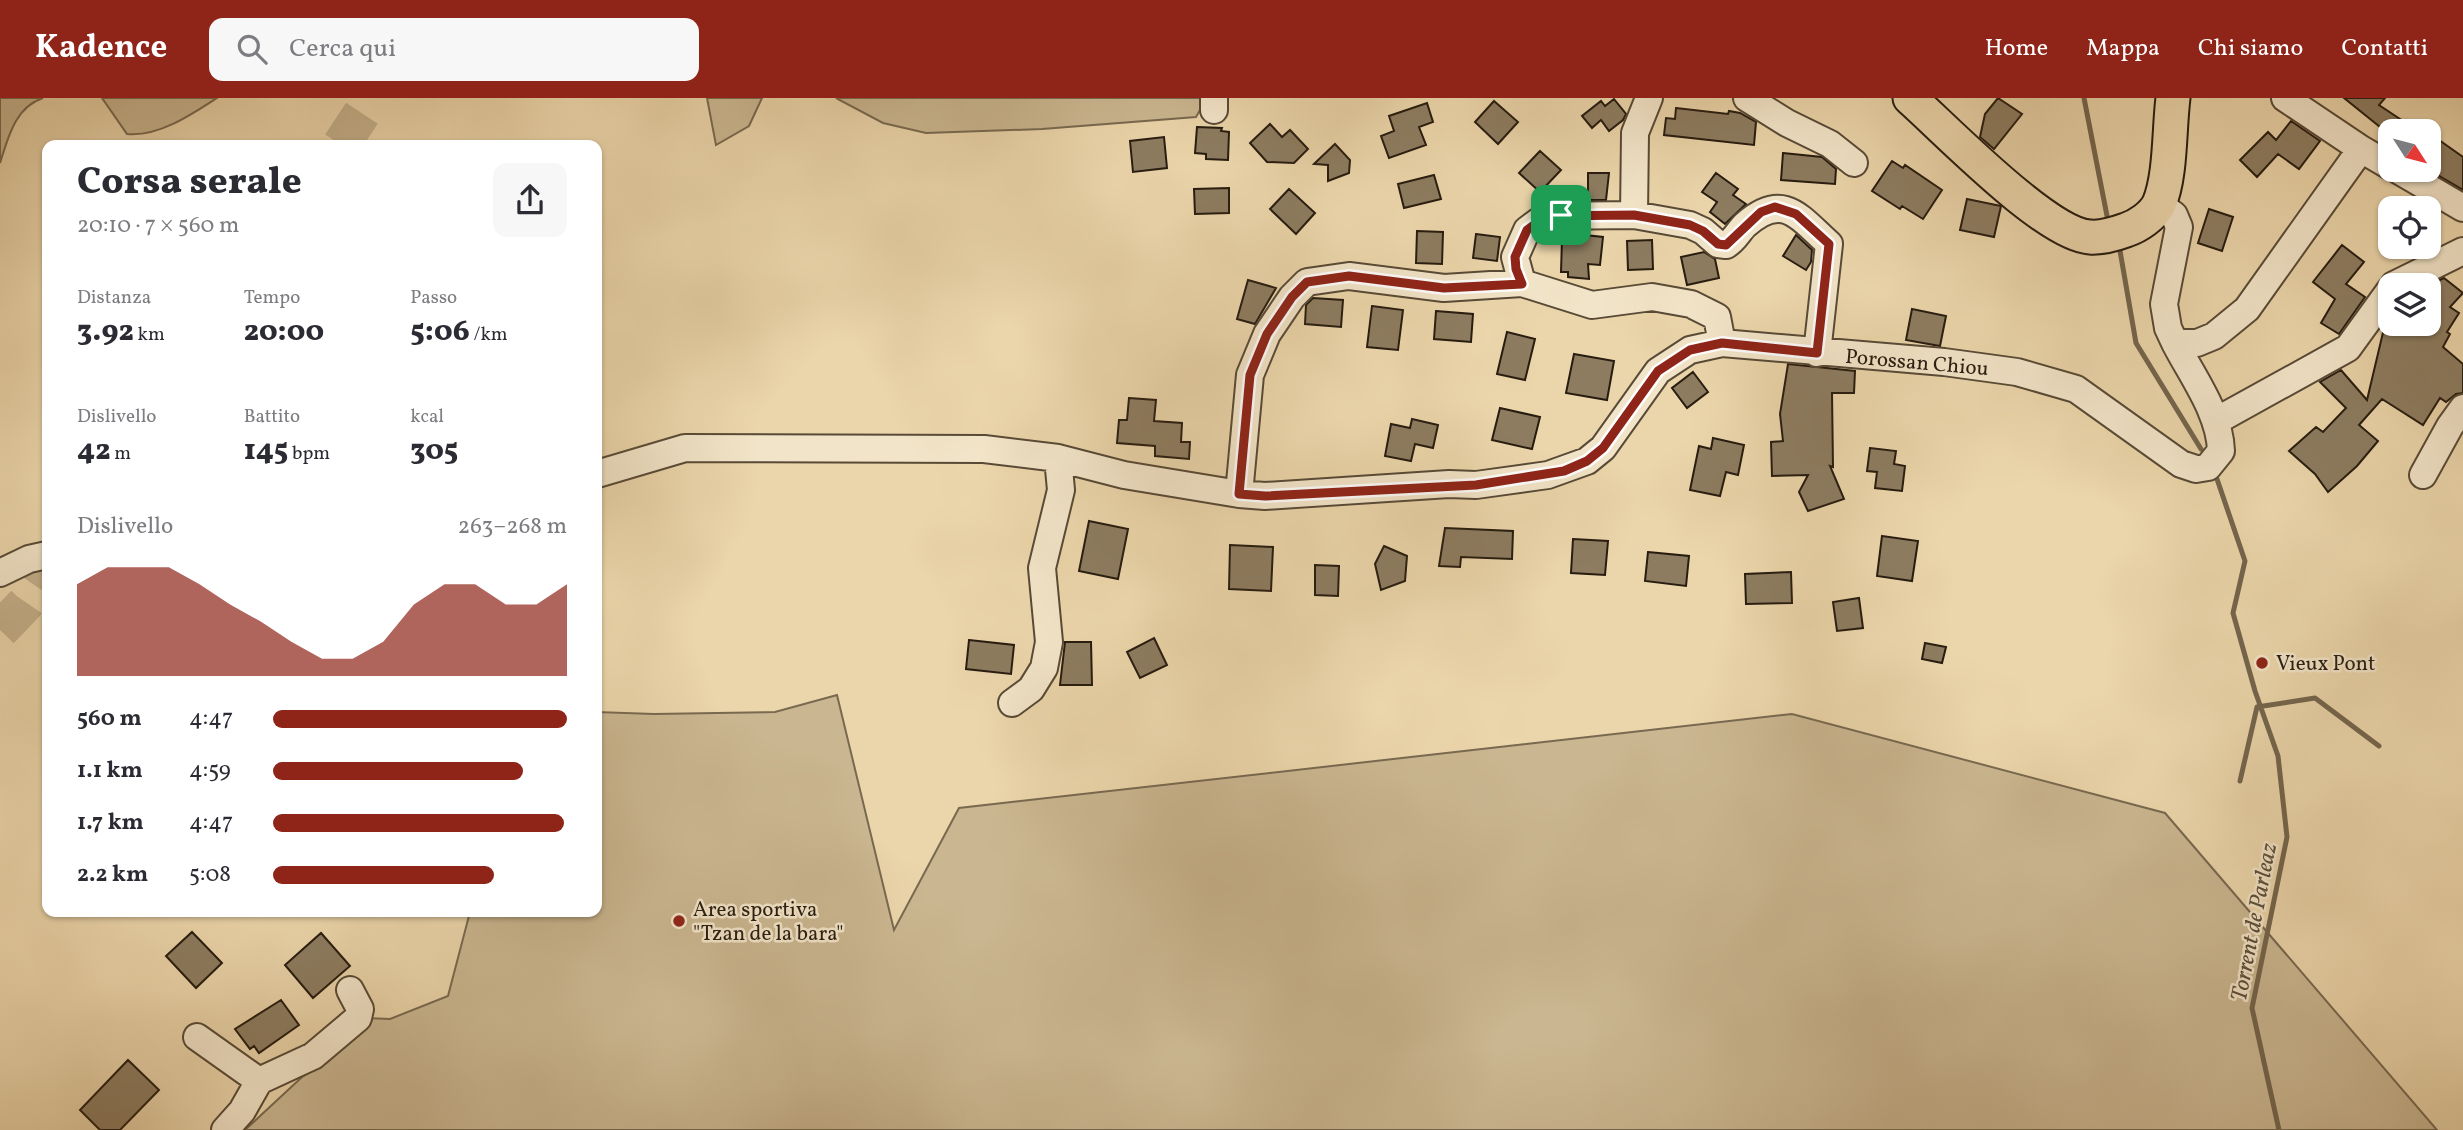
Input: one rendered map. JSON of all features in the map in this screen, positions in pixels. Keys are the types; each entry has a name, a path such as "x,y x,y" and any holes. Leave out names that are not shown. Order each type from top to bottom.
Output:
{"main road":[{"path":"1910,98 2009,189 2053,223 2077,235 2090,238 2130,229 2148,218 2159,204 2165,176 2173,98"}],"street":[{"path":"1634,215 1635,133 1649,98"},
{"path":"1747,98 1787,123 1830,144 1854,163"},
{"path":"2285,98 2378,159"},
{"path":"2175,343 2197,342 2214,336 2248,309 2361,149"},
{"path":"2419,182 2463,208"},
{"name":"Porossan Chiou","path":"602,473 685,449 984,449 1058,458 1124,475 1230,493 1265,496 1476,485 1564,471 1587,461 1603,448 1658,371 1690,350 1722,343 1944,362 2041,378 2076,389 2181,464 2196,469 2208,467 2221,452 2216,421 2168,328 2164,304 2179,227 2174,215 2159,204"},
{"path":"1522,284 1515,257 1527,230 1546,216 1634,215 1690,225 1703,231 1718,244 1726,245 1761,212 1775,207 1796,214 1829,244 1817,353"},
{"path":"2418,273 2463,251"},
{"path":"1230,493 1250,375 1267,334 1292,297 1307,282 1349,276 1444,288 1522,284 1592,305 1652,298 1691,304 1717,317 1722,343"},
{"path":"2216,421 2348,348 2378,307"},
{"path":"2423,474 2463,408"},
{"path":"1012,703 1031,689 1044,668 1049,642 1042,568 1061,490 1058,458"},
{"path":"0,573 29,559 42,556"},
{"path":"225,1130 242,1111 259,1081 313,1056 358,1018 360,1009 350,990"},
{"path":"197,1037 259,1081"}],"shaded area":[{"path":"0,98 43,98 33,102 19,116 0,163"},
{"path":"102,98 217,98 174,124 150,132 127,134"},
{"path":"707,98 762,98 749,126 716,145"},
{"path":"836,98 1207,98 1196,117 1042,129 926,133 883,123"},
{"path":"837,695 894,930 959,808 1792,714 2165,813 2437,1130 245,1130 302,1077 333,1056 366,1018 390,1019 448,996 469,917 602,917 602,712 775,712"}],"building":[{"path":"1998,98 2022,114 1994,149 1980,137 1985,114"},
{"path":"2344,98 2385,98 2379,105 2400,119 2378,119 2378,125"},
{"path":"1614,99 1626,114 1623,120 1609,131 1601,120 1592,128 1582,116 1601,101 1605,106"},
{"path":"1494,101 1518,122 1498,144 1475,122"},
{"path":"1427,103 1433,122 1419,127 1426,145 1389,158 1381,136 1394,131 1389,116"},
{"path":"1676,108 1740,113 1756,122 1754,145 1664,135 1666,118 1675,119"},
{"path":"2291,121 2320,141 2299,169 2278,154 2257,177 2240,160 2268,132 2276,140"},
{"path":"1270,124 1282,137 1290,130 1308,149 1294,163 1267,162 1250,143"},
{"path":"1197,127 1222,128 1221,131 1229,132 1228,160 1206,159 1206,154 1195,153"},
{"path":"1164,137 1167,168 1133,172 1130,141"},
{"path":"2441,141 2463,157 2463,190 2441,177"},
{"path":"1335,144 1350,160 1349,173 1328,181 1328,165 1314,164"},
{"path":"1540,151 1561,170 1540,192 1519,173"},
{"path":"1783,153 1822,157 1836,169 1835,184 1781,180"},
{"path":"1892,161 1903,168 1905,165 1942,190 1923,219 1902,206 1900,209 1872,191"},
{"path":"1588,173 1609,173 1606,200 1588,200"},
{"path":"1716,173 1738,189 1733,195 1746,204 1725,224 1710,212 1717,202 1702,192"},
{"path":"1434,175 1441,199 1404,208 1398,184"},
{"path":"1229,188 1229,213 1195,214 1194,189"},
{"path":"1289,189 1315,213 1296,234 1270,209"},
{"path":"1967,199 2001,206 1994,237 1960,230"},
{"path":"2209,209 2233,217 2222,251 2198,243"},
{"path":"1417,231 1443,232 1442,264 1416,263"},
{"path":"1476,234 1500,237 1497,261 1473,258"},
{"path":"1575,234 1603,237 1600,265 1588,264 1589,279 1568,277 1568,272 1561,272 1562,239 1574,238"},
{"path":"1796,235 1812,250 1811,262 1806,270 1783,256"},
{"path":"1652,240 1653,269 1628,270 1627,241"},
{"path":"2342,245 2364,262 2346,284 2365,297 2339,334 2321,323 2335,299 2313,282"},
{"path":"1704,252 1715,259 1719,278 1687,285 1681,257"},
{"path":"2444,278 2463,293 2450,307 2459,313 2447,332 2450,334 2443,347 2463,364 2463,393 2456,394 2446,402 2440,398 2423,425 2382,399 2359,425 2378,441 2357,466 2328,492 2315,474 2289,451 2316,427 2323,432 2346,408 2320,382 2341,370 2367,400 2382,336 2441,336 2441,279"},
{"path":"1248,280 1276,288 1255,324 1237,319"},
{"path":"1313,298 1343,300 1341,327 1305,324 1306,305"},
{"path":"1372,306 1403,310 1398,350 1367,347"},
{"path":"1912,309 1946,316 1940,346 1906,340"},
{"path":"1436,311 1473,314 1471,342 1434,339"},
{"path":"1507,332 1535,339 1525,380 1497,374"},
{"path":"1574,354 1614,361 1607,400 1566,393"},
{"path":"1788,364 1855,371 1854,393 1832,393 1833,467 1830,466 1844,499 1808,511 1799,492 1808,475 1772,476 1771,442 1783,441 1780,414"},
{"path":"1693,372 1708,392 1687,408 1672,388"},
{"path":"1129,398 1156,400 1154,421 1182,423 1181,442 1190,442 1189,459 1155,456 1155,446 1117,443 1119,420 1127,420"},
{"path":"1500,408 1540,417 1532,449 1492,440"},
{"path":"1412,419 1438,425 1433,448 1415,444 1411,461 1385,456 1391,424 1410,428"},
{"path":"1713,438 1744,445 1738,475 1726,472 1720,496 1690,490 1699,446 1711,449"},
{"path":"1870,448 1896,451 1894,464 1905,466 1902,491 1875,488 1877,472 1867,471"},
{"path":"1089,521 1128,529 1118,579 1079,571"},
{"path":"1445,528 1513,531 1512,559 1461,557 1460,567 1439,566"},
{"path":"1882,536 1918,541 1912,581 1877,576"},
{"path":"1573,539 1608,541 1605,575 1571,573"},
{"path":"1230,545 1273,547 1271,591 1229,589"},
{"path":"1384,546 1407,556 1405,581 1381,590 1375,564"},
{"path":"1648,552 1689,556 1686,586 1645,581"},
{"path":"1315,565 1339,566 1338,596 1315,595"},
{"path":"1791,572 1792,603 1746,604 1745,574"},
{"path":"1859,598 1863,628 1837,631 1833,602"},
{"path":"1154,638 1167,665 1140,678 1127,652"},
{"path":"969,640 1014,645 1011,674 966,669"},
{"path":"1065,642 1091,642 1092,685 1060,685"},
{"path":"1925,643 1946,647 1942,663 1922,659"},
{"path":"192,932 222,963 196,988 166,956"},
{"path":"321,933 350,966 313,998 285,965"},
{"path":"281,1000 299,1025 259,1053 254,1046 250,1049 235,1029"},
{"path":"128,1060 159,1090 120,1130 100,1130 80,1110"}],"waterway":[{"name":"Torrent de Parleaz","path":"2084,98 2108,221"},
{"name":"Torrent de Parleaz","path":"2119,245 2136,343 2201,449"},
{"name":"Torrent de Parleaz","path":"2217,479 2245,561 2233,613 2255,691 2278,756 2287,837 2252,1008 2279,1130"},
{"path":"2240,781 2257,707 2315,698 2379,746"}],"tunnel":[{"path":"344,140 372,98"},
{"path":"0,630 25,604 42,579"}],"place":[{"name":"Vieux Pont","path":"2262,663"},
{"name":"Area sportiva \"Tzan de la bara\"","path":"679,921"}],"route":[{"path":"1775,207 1796,214 1829,244 1817,353 1722,343 1690,350 1658,371 1603,448 1587,461 1548,475 1476,485 1265,496 1239,494 1250,375 1267,334 1292,297 1307,282 1349,276 1444,288 1522,284 1515,257 1527,230 1546,216 1561,215 1634,215 1690,225 1703,231 1718,244 1726,245 1761,212 1775,207"}]}
